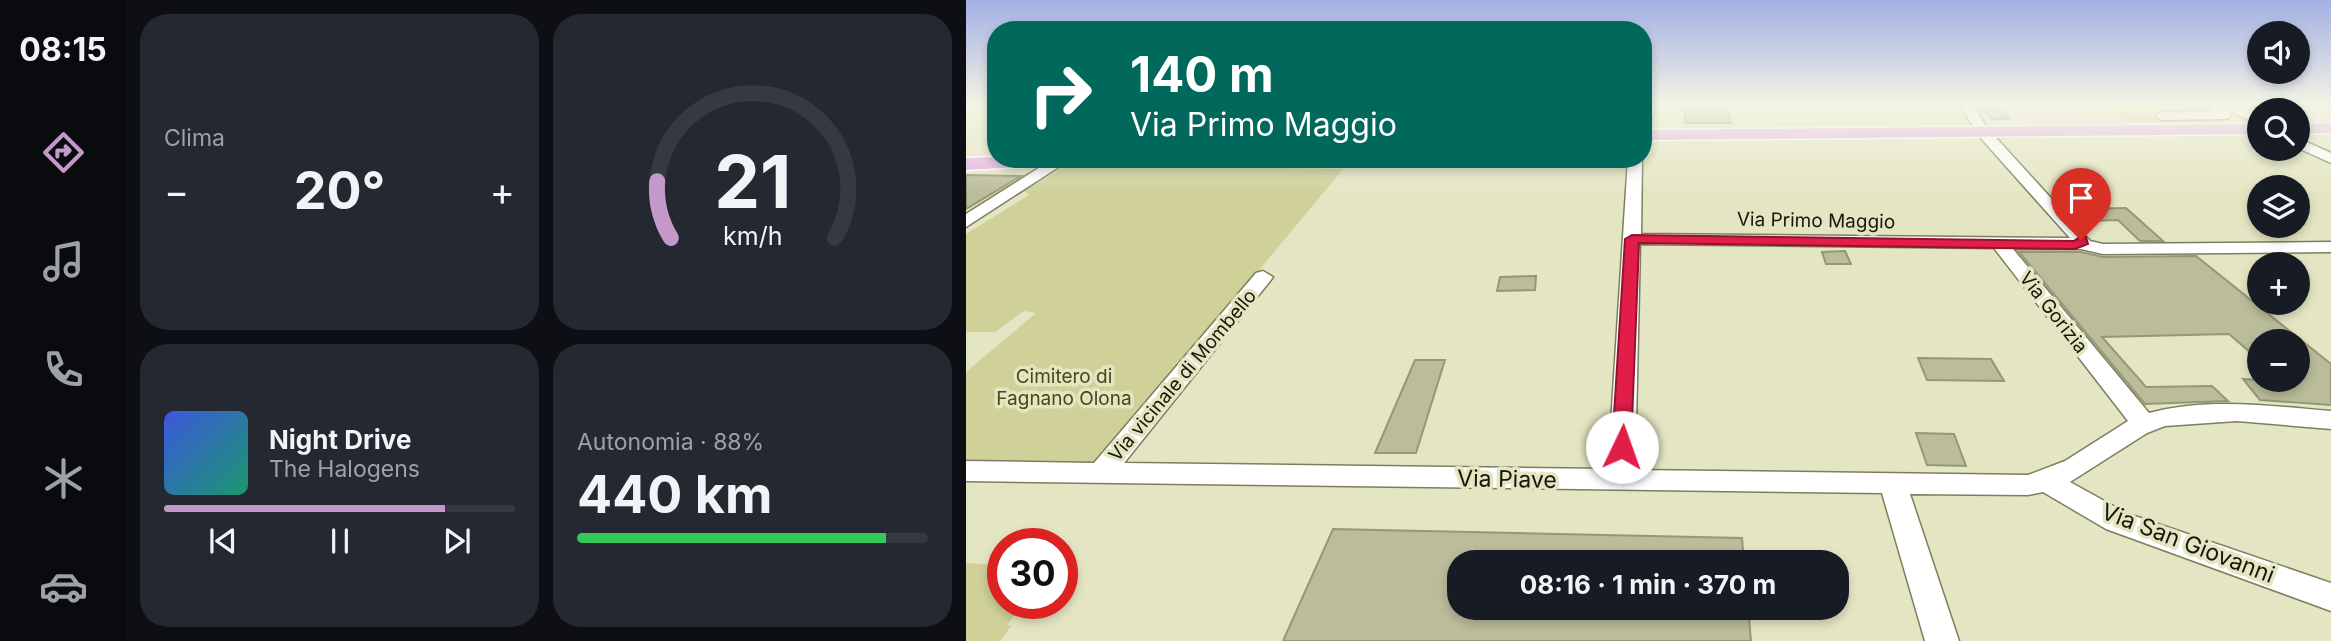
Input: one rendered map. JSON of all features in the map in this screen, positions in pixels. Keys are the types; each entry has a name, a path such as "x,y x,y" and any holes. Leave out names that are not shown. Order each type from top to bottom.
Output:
{"main road":[{"path":"966,164 987,163"}],"street":[{"path":"1986,135 2081,240 2081,244"},
{"path":"2310,148 2331,159"},
{"path":"966,222 1050,168"},
{"path":"1620,481 1634,168"},
{"name":"Via Primo Maggio","path":"1632,239 1999,243"},
{"name":"Via Gorizia","path":"1999,243 2081,244 2103,249 2331,247"},
{"name":"Via Gorizia","path":"1999,243 2143,424"},
{"name":"Via vicinale di Mombello","path":"1101,473 1263,277"},
{"path":"2048,482 2072,471 2143,424 2172,416 2210,414 2331,420"},
{"name":"Via Piave","path":"966,471 1893,485 2002,486 2048,482"},
{"name":"Via San Giovanni","path":"2048,482 2116,521 2331,597"},
{"path":"1893,485 1942,641"}],"green space":[{"name":"Cimitero di Fagnano Olona","path":"1063,168 1343,169 1098,464 966,463 966,372 1036,313 1024,311 995,332 966,332 966,234 1029,195 1024,191"},
{"path":"966,563 987,564 987,619 1012,619 1007,626 1012,625 1000,641 966,641"}],"building":[{"path":"966,175 1021,176 966,209"},
{"path":"2126,208 2163,241 2140,241 2118,220 2088,221 2076,209"},
{"path":"1845,251 1851,264 1826,264 1822,252"},
{"path":"2019,252 2081,252 2103,257 2196,256 2247,297 2247,315 2270,315 2287,329 2247,329 2247,350 2229,334 2102,337 2146,387 2212,386 2228,401 2145,404"},
{"path":"1536,276 1535,290 1497,291 1500,277"},
{"path":"2310,347 2331,364 2331,405 2260,400 2254,392 2310,392"},
{"path":"1918,358 1991,359 2004,381 1927,380"},
{"path":"1415,360 1445,360 1416,453 1375,453"},
{"path":"1916,433 1954,434 1966,466 1927,465"},
{"path":"1333,529 1742,538 1743,550 1447,550 1447,620 1749,620 1751,641 1283,641"}],"route":[{"path":"1622,447 1632,239 2075,245 2081,244 2081,240"}]}
